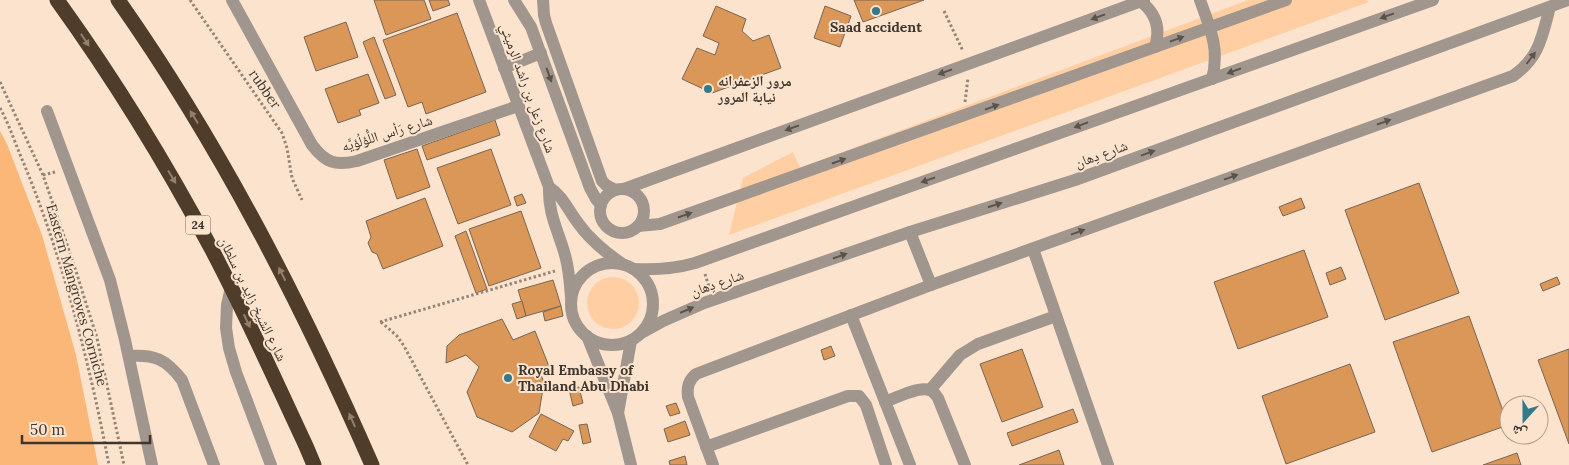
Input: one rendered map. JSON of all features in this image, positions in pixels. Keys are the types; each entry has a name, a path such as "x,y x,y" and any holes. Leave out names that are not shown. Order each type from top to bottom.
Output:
{"highway":[{"name":"شارع الشيخ زايد بن سلطان","path":"57,0 138,121 175,184 231,287 314,465"},
{"path":"118,0 198,124 259,230 300,308 372,465"}],"street":[{"name":"شارع رَأس اللُّؤلُؤيَّه","path":"232,0 312,145 321,156 331,162 344,164 358,161 518,106"},
{"name":"شارع زعل بن راشد الرميثي","path":"479,0 549,187 551,214 561,240 568,268 571,297"},
{"path":"514,0 531,27 590,188 601,205"},
{"path":"543,0 546,23 602,180 606,185 620,190 632,191 643,203 643,219 632,231 624,233 608,228 603,221 600,213 601,205 609,193 620,190 1142,1 1156,21 1158,30 1155,47"},
{"path":"1200,0 1216,51 1215,70 1212,78"},
{"path":"638,226 660,224 1286,0"},
{"path":"1400,0 1414,7"},
{"name":"شارع دِهان","path":"634,269 671,269 702,261 1433,0"},
{"name":"شارع دِهان","path":"643,332 684,311 713,300 910,232 1075,180 1568,0"},
{"path":"713,465 688,397 687,387 690,379 696,374 931,285 1513,76 1522,70 1536,54 1550,7"},
{"path":"504,68 541,53"},
{"path":"47,112 110,280 129,356 152,465"},
{"name":"شارع زعل بن راشد الرميثي","path":"549,187 564,201 577,222 597,246 621,263"},
{"path":"910,232 931,285"},
{"path":"1032,249 1108,465"},
{"path":"621,263 634,269 645,278 652,291 654,305 651,319 643,332 631,341 608,345 597,342 587,336 579,328 571,308 571,297 576,284 584,274 595,266 621,263"},
{"path":"231,287 226,305 226,328 229,348 236,372 271,465"},
{"path":"851,315 910,465"},
{"path":"930,390 960,355 978,344 1056,316"},
{"path":"587,336 618,413 631,465"},
{"path":"618,413 631,341"},
{"path":"129,356 150,356 161,359 176,372 182,380 214,465"},
{"path":"885,402 918,390 930,390 938,398 965,465"},
{"path":"706,448 854,395 859,396 866,405 886,465"}],"path":[{"name":"rubber","path":"190,0 282,133 292,178 302,200"},
{"path":"0,82 44,175 76,271 97,338 124,465"},
{"name":"Eastern Mangroves Corniche","path":"0,108 39,200 59,262 83,348 108,465"},
{"path":"702,261 713,300"},
{"path":"468,465 404,346 397,336 380,322 568,268"}],"shaded area":[{"path":"1248,0 1366,0 1369,2 729,235 743,178 793,152 800,168"},
{"path":"0,131 7,144 42,235 76,355 98,465 0,465"},
{"path":"613,277 627,281 635,289 639,303 635,317 627,325 613,329 599,325 591,317 587,303 591,289 599,281"}],"building":[{"path":"374,0 424,0 431,19 386,35"},
{"path":"429,0 448,0 450,5 433,11"},
{"name":"Saad accident","path":"854,0 924,0 863,22"},
{"path":"716,6 746,19 742,31 753,41 769,35 781,68 712,93 682,79 697,48 715,55 719,43 703,36"},
{"path":"825,6 851,16 840,47 814,38"},
{"path":"457,13 486,92 426,114 422,102 408,107 383,40"},
{"path":"346,22 358,57 316,71 304,37"},
{"path":"374,37 396,95 385,99 363,42"},
{"path":"368,74 379,103 359,110 361,115 338,123 325,89"},
{"path":"495,120 500,135 427,160 422,146"},
{"path":"417,149 430,187 397,199 384,160"},
{"path":"491,149 511,205 458,224 437,168"},
{"path":"1419,183 1459,293 1385,320 1345,210"},
{"path":"522,194 526,203 517,206 514,197"},
{"path":"425,198 443,246 383,269 377,254 372,252 368,243 371,237 366,221"},
{"path":"1301,198 1305,208 1283,216 1279,207"},
{"path":"521,211 541,268 489,286 469,229"},
{"path":"466,231 487,289 476,293 455,236"},
{"path":"1304,250 1328,317 1238,349 1214,282"},
{"path":"1341,267 1346,279 1330,285 1326,273"},
{"path":"1557,277 1560,284 1543,291 1540,284"},
{"path":"553,280 561,306 526,316 518,290"},
{"path":"522,301 526,316 517,319 512,304"},
{"path":"561,306 563,316 545,321 543,312"},
{"path":"1469,316 1499,400 1499,428 1432,452 1393,342"},
{"name":"Royal Embassy of Thailand Abu Dhabi","path":"502,319 513,340 535,331 550,369 540,373 544,382 539,413 512,432 477,417 467,392 479,367 466,355 446,363 447,346 459,335"},
{"path":"831,346 835,356 824,360 821,350"},
{"path":"1022,349 1043,407 1002,422 980,364"},
{"path":"1569,349 1569,444 1538,360"},
{"path":"1350,364 1375,432 1286,464 1262,396"},
{"path":"579,387 583,403 573,406 569,389"},
{"path":"676,403 680,413 670,416 666,406"},
{"path":"1073,409 1078,422 1012,446 1007,433"},
{"path":"541,414 574,431 568,441 563,439 556,451 529,437"},
{"path":"685,421 690,435 668,442 664,429"},
{"path":"587,424 591,442 583,444 579,425"},
{"path":"1059,450 1064,465 1019,465"},
{"path":"1517,453 1521,465 1483,465"},
{"path":"685,456 687,465 670,465 669,461"}],"place":[{"name":"Saad accident","path":"876,11"},
{"name":"مرور الزعفرانه نيابة المرور","path":"708,89"},
{"name":"Royal Embassy of Thailand Abu Dhabi","path":"508,378"}]}
